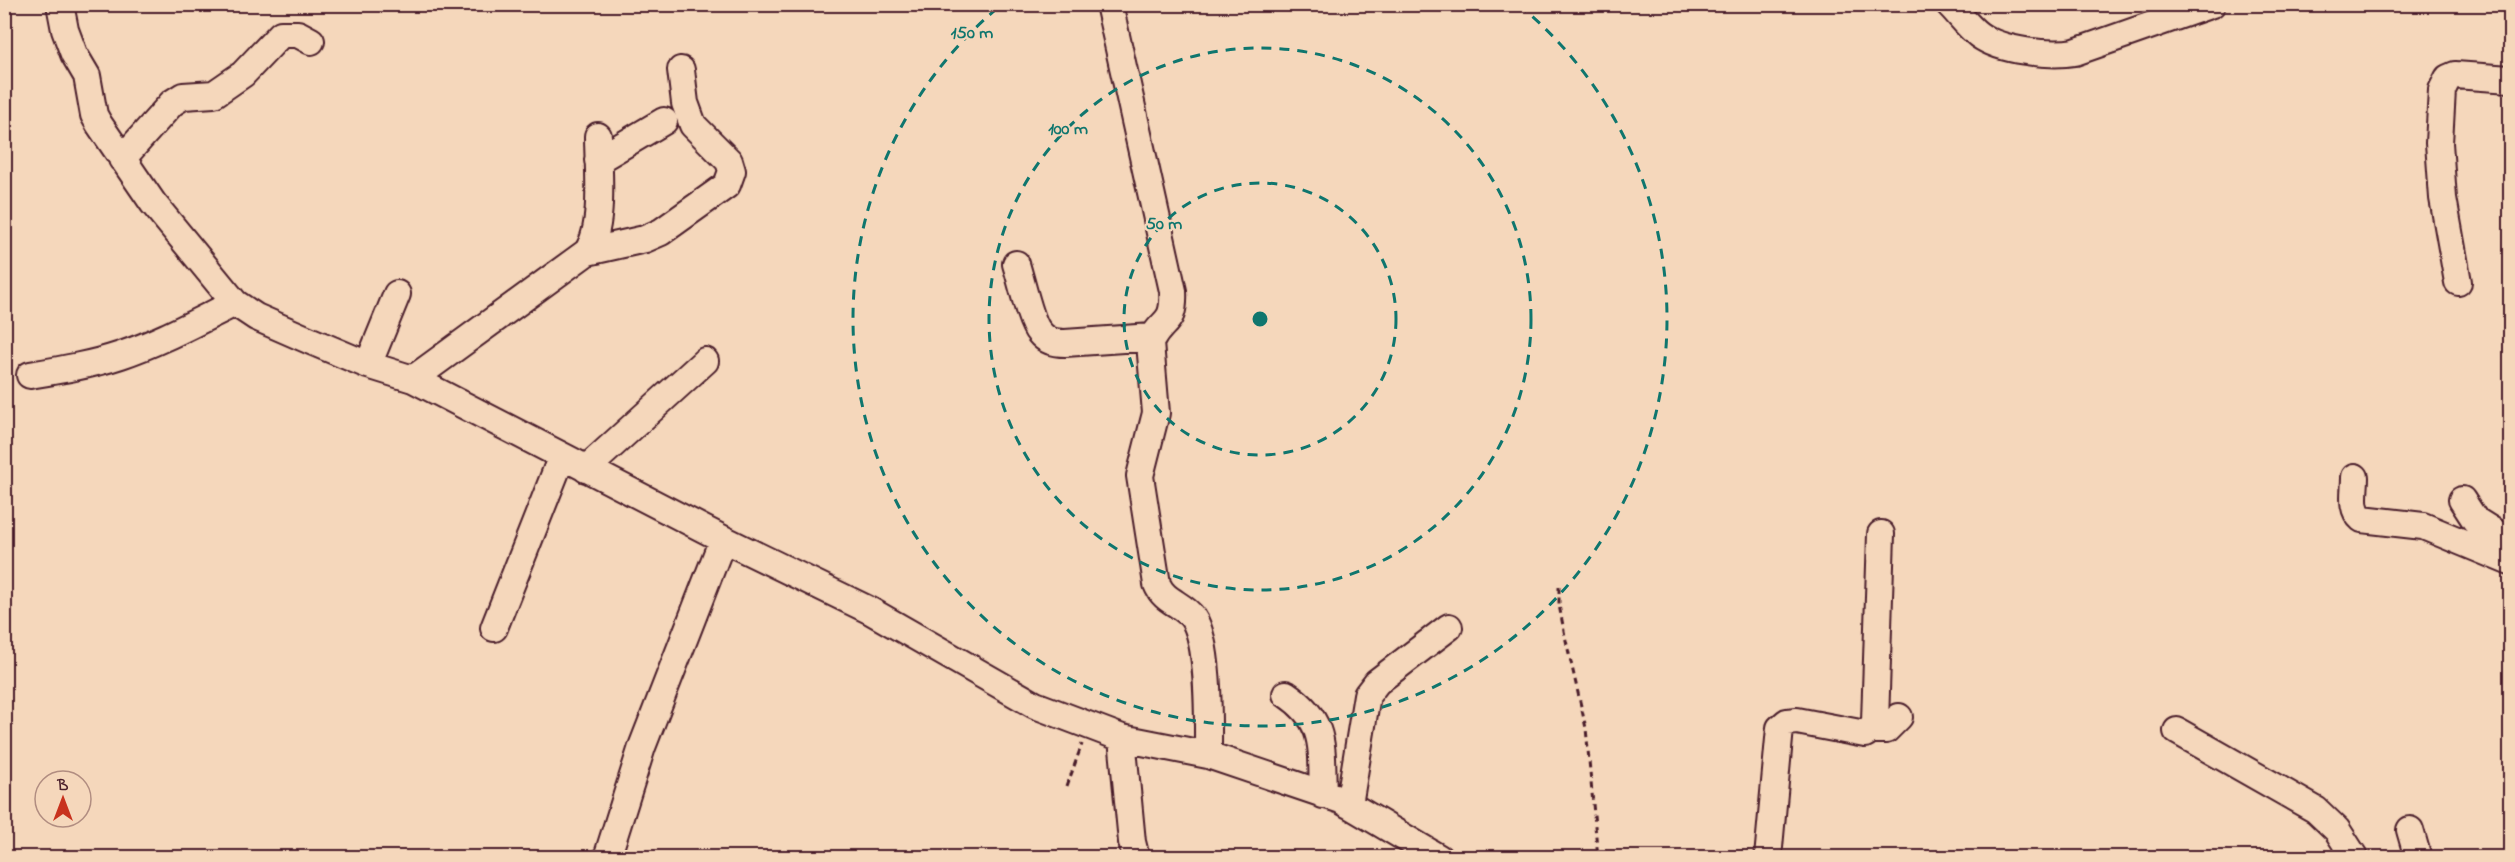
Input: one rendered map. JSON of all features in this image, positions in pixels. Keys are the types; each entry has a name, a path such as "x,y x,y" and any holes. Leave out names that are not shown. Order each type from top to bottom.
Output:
{"street":[{"path":"60,4 71,46 87,76 94,115 153,202 235,303 256,317 368,365 413,379 723,539 869,610 1035,705 1122,738 1208,755 1323,795 1349,805 1439,858"},
{"path":"1109,4 1173,291 1170,318 1152,337 1149,348 1155,413 1141,465 1141,488 1160,592 1164,598 1188,612 1198,630 1208,697 1208,755"},
{"path":"1949,4 1974,31 1987,40 2051,54 2075,52 2212,4"},
{"path":"122,159 172,103 183,96 214,94 243,74 281,34 298,34 311,41"},
{"path":"413,379 587,252 645,239 661,232 727,185 732,171 729,161 693,125 685,102 681,70"},
{"path":"2458,282 2440,170 2439,125 2442,90 2448,78 2455,75 2511,80"},
{"path":"587,252 597,232 598,148 664,121"},
{"path":"1016,264 1036,329 1045,338 1057,343 1065,343 1152,337"},
{"path":"368,365 397,294"},
{"path":"30,375 121,355 235,303"},
{"path":"586,469 705,362"},
{"path":"494,628 562,456"},
{"path":"2355,477 2354,504 2356,513 2362,519 2423,526 2511,562"},
{"path":"2462,500 2475,520 2511,542"},
{"path":"1871,730 1875,722 1881,534"},
{"path":"608,858 642,747 723,539"},
{"path":"1349,805 1367,695 1377,682 1449,627"},
{"path":"1286,694 1303,705 1318,728 1322,751 1323,795"},
{"path":"1768,858 1780,728 1792,721 1860,734 1871,730 1886,730 1899,717"},
{"path":"2176,732 2316,810 2337,830 2355,858"},
{"path":"1122,738 1132,842 1136,858"},
{"path":"2410,830 2418,858"}],"path":[{"path":"1559,587 1559,605 1586,729 1598,858"},
{"path":"1067,786 1089,726"}]}
